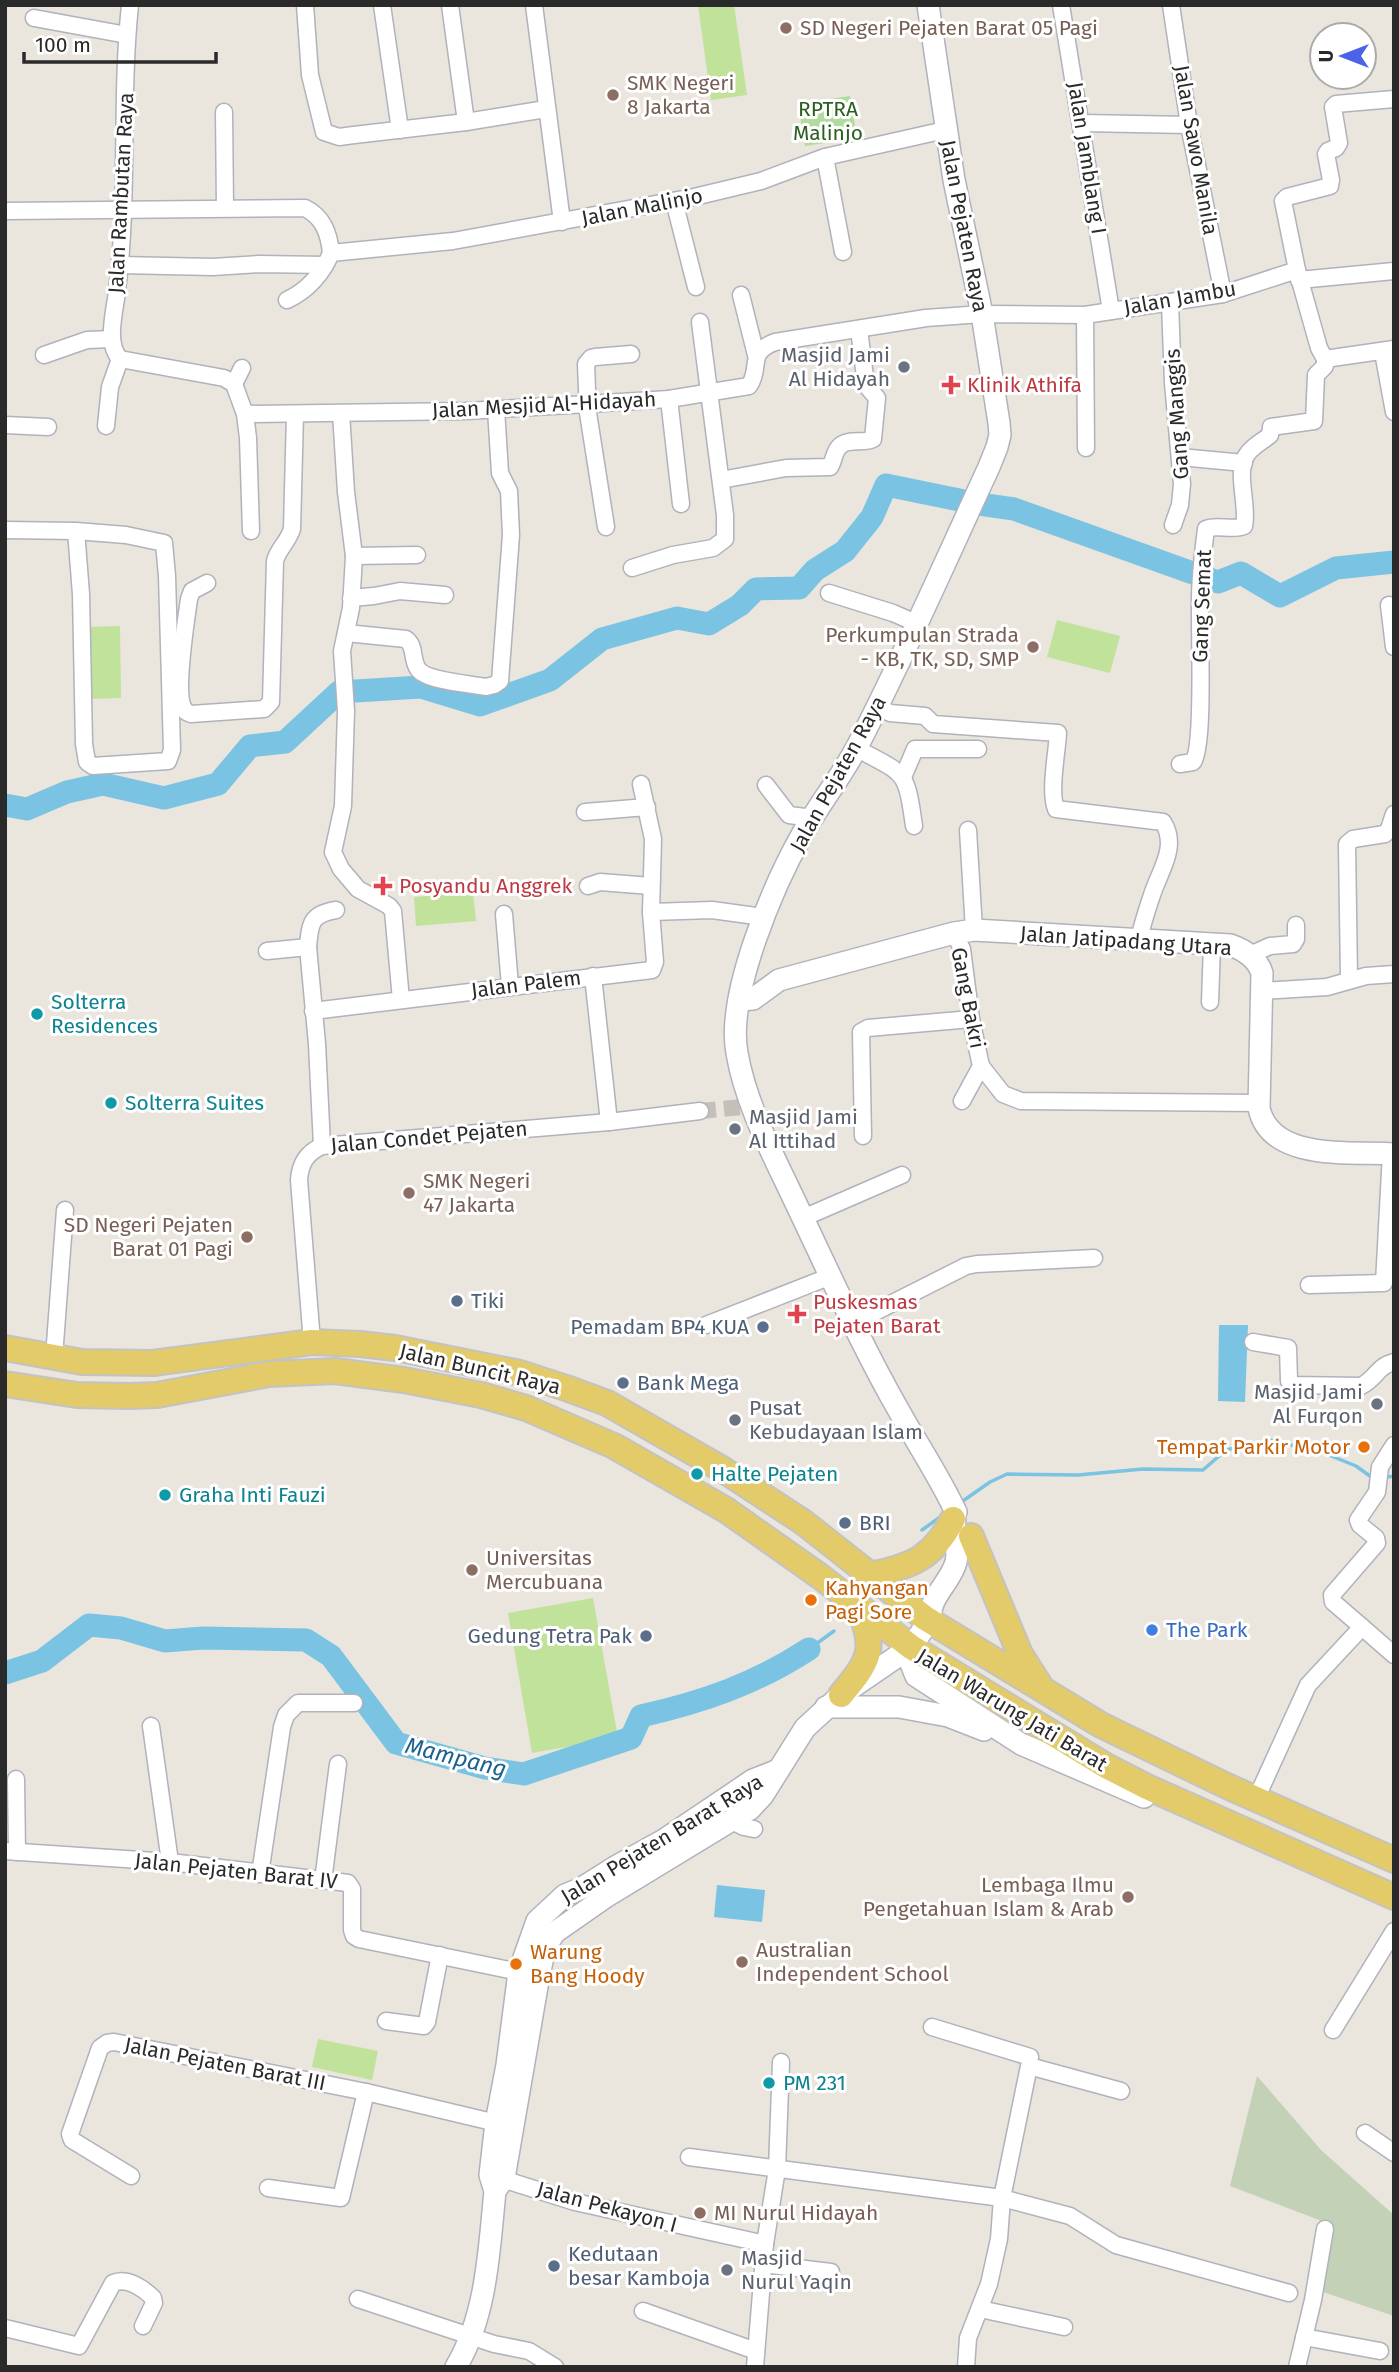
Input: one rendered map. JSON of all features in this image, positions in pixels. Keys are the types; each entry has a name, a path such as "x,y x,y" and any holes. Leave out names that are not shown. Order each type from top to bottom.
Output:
{"main road":[{"name":"Jalan Buncit Raya","path":"5,1348 82,1362 153,1363 312,1342 360,1344 395,1348 520,1373 607,1403 667,1436 803,1522 930,1620"},
{"path":"234,1352 242,1368 239,1380"},
{"name":"Jalan Buncit Raya","path":"5,1384 78,1395 157,1395 304,1371 361,1374 481,1395 526,1408 614,1446 690,1488 767,1537 911,1647"},
{"path":"865,1572 892,1571 915,1562 930,1552 960,1522 1020,1654 1042,1689"},
{"path":"834,1701 858,1675 869,1650 868,1629 850,1601"},
{"name":"Jalan Warung Jati Barat","path":"930,1620 1101,1726 1394,1860"},
{"name":"Jalan Warung Jati Barat","path":"911,1647 1106,1766 1147,1787 1394,1897"}],"street":[{"name":"Jalan Rambutan Raya","path":"112,339 124,208 127,35 130,5"},
{"path":"305,5 310,75 324,132 339,137 466,122 546,109"},
{"path":"382,5 400,130"},
{"path":"450,5 466,122"},
{"path":"534,5 562,222"},
{"name":"Jalan Pejaten Raya","path":"928,5 946,130 982,314 1000,435 968,513 877,706 856,748 798,844 764,916 746,972 735,1020 737,1054 748,1106 853,1323 898,1411 946,1490 960,1522 956,1561 930,1609 930,1620"},
{"name":"Jalan Jamblang I","path":"1061,5 1111,311"},
{"name":"Jalan Sawo Manila","path":"1171,5 1189,125 1223,294"},
{"path":"34,18 127,35"},
{"path":"1180,457 1244,463 1248,453 1270,435 1271,426 1314,421 1316,375 1325,366 1325,359 1319,348 1298,275 1283,201 1287,197 1330,186 1326,154 1327,151 1336,149 1339,143 1333,107 1336,104 1394,99"},
{"path":"224,113 225,208"},
{"path":"1082,123 1189,125"},
{"name":"Jalan Malinjo","path":"120,265 214,267 328,259 453,240 674,201 761,181 825,157 946,130"},
{"path":"825,157 843,252"},
{"path":"674,201 696,286"},
{"path":"5,211 306,208 316,214 323,223 328,259 306,288 287,300"},
{"name":"Jalan Jambu","path":"982,314 1085,315 1223,294 1298,275 1394,271"},
{"path":"741,295 756,355"},
{"name":"Gang Manggis","path":"1170,303 1182,496 1173,524"},
{"path":"756,355 761,349 775,342 926,318 982,314"},
{"path":"1085,315 1086,448"},
{"path":"632,568 673,555 697,552 720,544 725,539 721,480 700,322"},
{"path":"721,480 786,468 830,467 839,447 846,443 869,442 873,439 878,403 866,385 859,329"},
{"path":"44,355 88,340 112,339 116,355 120,359 224,378 234,384 245,414 248,438 251,531"},
{"path":"1325,359 1388,350 1394,412"},
{"path":"606,527 588,404 586,369 588,361 595,357 631,354"},
{"name":"Jalan Mesjid Al-Hidayah","path":"245,414 496,409 669,399 751,385 756,355"},
{"path":"106,426 110,387 120,359"},
{"path":"234,384 242,368"},
{"path":"669,399 681,505"},
{"path":"346,633 406,639 411,644 418,670 426,675 486,687 500,681 511,535 509,491 500,473 496,409"},
{"path":"341,413 346,492 354,556 349,624 342,651 346,710 342,806 333,852 341,869 358,890 393,911 401,1000"},
{"path":"207,583 192,592 189,599 182,652 182,706 191,714 264,709 271,702 275,561 292,529 295,414"},
{"path":"5,425 48,426"},
{"name":"Gang Semat","path":"1180,764 1194,761 1198,749 1200,595 1206,528 1238,528 1244,525 1244,463"},
{"path":"5,530 76,531 126,535 160,541 164,545 172,750 168,761 93,766 87,762 84,744 81,594 76,531"},
{"path":"354,556 417,555"},
{"path":"351,598 400,591 445,595"},
{"path":"829,593 916,623"},
{"path":"1389,605 1394,648"},
{"path":"877,706 890,713 925,716 933,724 1058,733 1054,803 1058,810 1163,822 1168,834 1169,853 1154,889 1139,940"},
{"path":"856,748 892,767 903,777 909,790 914,825"},
{"path":"903,777 915,749 978,749"},
{"path":"593,975 645,972 653,968 653,839 641,784"},
{"path":"766,785 786,813 813,818"},
{"path":"585,812 647,807"},
{"path":"1349,979 1348,844 1353,839 1385,834 1394,814"},
{"name":"Gang Bakri","path":"962,1101 981,1066 971,1019 962,949 968,830"},
{"path":"588,886 600,882 652,886"},
{"path":"322,1146 317,1044 308,947 315,918 320,913 336,910"},
{"path":"651,912 712,910 764,916"},
{"path":"504,914 510,986"},
{"path":"1250,955 1270,946 1293,944 1296,939 1296,925"},
{"name":"Jalan Jatipadang Utara","path":"746,972 764,979 779,980 964,932 1230,946 1250,955 1261,968 1263,991 1259,1102 1265,1127 1287,1143 1317,1150 1392,1154"},
{"path":"1210,1002 1212,945"},
{"path":"267,951 308,947"},
{"path":"1263,991 1327,987 1349,979 1394,974"},
{"name":"Jalan Palem","path":"313,1011 593,975 609,1122"},
{"name":"Jalan Jatipadang Utara","path":"739,1000 753,999 779,980"},
{"path":"863,1136 861,1032 868,1028 971,1019"},
{"path":"981,1066 1003,1094 1021,1101 1259,1102"},
{"name":"Jalan Condet Pejaten","path":"312,1342 299,1181 300,1169 305,1159 315,1149 322,1146 609,1122 700,1111"},
{"path":"1309,1285 1384,1283 1392,1154"},
{"path":"803,1218 902,1175"},
{"path":"54,1357 65,1210"},
{"path":"853,1323 966,1266 1094,1258"},
{"path":"706,1325 831,1276"},
{"path":"1253,1342 1288,1348 1291,1385 1358,1387 1369,1381 1382,1365 1394,1363"},
{"path":"1394,1445 1380,1467 1377,1492 1358,1520 1360,1525 1376,1538 1377,1543 1332,1598 1333,1602 1394,1655"},
{"name":"Jalan Pejaten Barat Raya","path":"529,1974 554,1933 757,1802 804,1728 834,1701 911,1647 930,1620"},
{"path":"1256,1799 1308,1685 1362,1628"},
{"name":"Jalan Warung Jati Barat","path":"911,1647 910,1661 916,1676 1021,1744 1335,1881 1344,1884 1358,1881"},
{"path":"834,1701 899,1707 948,1716 1021,1744"},
{"path":"260,1874 286,1715 298,1703 354,1703"},
{"path":"151,1726 170,1862"},
{"path":"323,1881 338,1764"},
{"name":"Jalan Pejaten Barat Raya","path":"457,2367 471,2337 486,2268 496,2181 537,1921 565,1895 582,1888 664,1840 753,1780 776,1771"},
{"path":"11,1851 16,1779"},
{"path":"730,1820 754,1829"},
{"name":"Jalan Pejaten Barat IV","path":"11,1851 170,1862 351,1885 352,1930 354,1936 359,1939 529,1974"},
{"path":"1333,2030 1394,1931"},
{"path":"386,2021 424,2026 440,1955"},
{"path":"932,2027 1030,2057 1121,2091"},
{"name":"Jalan Pejaten Barat III","path":"131,2176 70,2137 100,2048 107,2043 114,2042 366,2092 505,2125"},
{"path":"966,2367 968,2338 989,2284 999,2239 1002,2198 1030,2057"},
{"path":"643,2311 756,2359 765,2244 777,2169 781,2062"},
{"path":"268,2188 341,2198 366,2092"},
{"path":"1365,2133 1394,2153"},
{"path":"689,2157 1002,2198 1070,2216 1116,2245 1289,2293"},
{"name":"Jalan Pekayon I","path":"496,2181 575,2202 765,2244"},
{"path":"1297,2367 1313,2300 1325,2229"},
{"path":"763,2264 831,2272"},
{"path":"5,2328 79,2346 113,2283 120,2280 126,2280 153,2298 154,2303 143,2326"},
{"path":"358,2299 494,2344 529,2350 555,2367"},
{"path":"979,2309 1064,2327"},
{"path":"1304,2337 1380,2351"}],"green space":[{"path":"698,5 734,5 747,95 711,100"},
{"name":"RPTRA Malinjo","path":"850,96 857,138 805,146 798,104"},
{"path":"1057,620 1120,636 1110,673 1047,657"},
{"path":"120,626 121,698 88,699 87,627"},
{"path":"473,892 476,921 416,926 414,897"},
{"path":"593,1598 618,1738 532,1753 508,1613"},
{"path":"318,2039 378,2051 372,2080 312,2067"},
{"path":"1257,2076 1321,2150 1394,2215 1394,2316 1317,2290 1327,2223 1230,2186"}],"water":[{"path":"1219,1325 1248,1325 1245,1402 1218,1401"},
{"path":"717,1885 765,1890 762,1922 714,1917"}],"waterway":[{"path":"5,805 27,809 67,792 103,784 164,798 218,784 250,746 285,742 339,692 421,687 480,705 550,680 602,639 677,618 709,624 740,605 756,589 799,588 815,570 845,551 872,517 886,485 1014,509 1218,582 1241,573 1280,596 1336,568 1394,562"},
{"path":"960,1503 990,1482 1007,1474 1078,1475 1143,1469 1203,1470 1226,1450 1270,1440 1324,1453 1356,1466 1374,1479"},
{"path":"1382,1478 1394,1476"},
{"path":"922,1530 943,1515"},
{"name":"Mampang","path":"5,1673 42,1661 89,1625 121,1628 165,1641 203,1638 306,1640 331,1656 396,1743 485,1768 524,1774 631,1738 641,1716 686,1705 728,1690 769,1672 809,1649"},
{"path":"809,1649 834,1631"}],"tunnel":[{"path":"700,1111 742,1107"}],"place":[{"name":"SD Negeri Pejaten Barat 05 Pagi","path":"786,28"},
{"name":"SMK Negeri 8 Jakarta","path":"613,95"},
{"name":"Masjid Jami Al Hidayah","path":"904,367"},
{"name":"Klinik Athifa","path":"951,385"},
{"name":"Perkumpulan Strada - KB, TK, SD, SMP","path":"1033,647"},
{"name":"Posyandu Anggrek","path":"383,886"},
{"name":"Solterra Residences","path":"37,1014"},
{"name":"Solterra Suites","path":"111,1103"},
{"name":"Masjid Jami Al Ittihad","path":"735,1129"},
{"name":"SMK Negeri 47 Jakarta","path":"409,1193"},
{"name":"SD Negeri Pejaten Barat 01 Pagi","path":"247,1237"},
{"name":"Tiki","path":"457,1301"},
{"name":"Puskesmas Pejaten Barat","path":"797,1314"},
{"name":"Pemadam BP4 KUA","path":"763,1327"},
{"name":"Bank Mega","path":"623,1383"},
{"name":"Masjid Jami Al Furqon","path":"1377,1404"},
{"name":"Pusat Kebudayaan Islam","path":"735,1420"},
{"name":"Tempat Parkir Motor","path":"1364,1447"},
{"name":"Halte Pejaten","path":"697,1474"},
{"name":"Graha Inti Fauzi","path":"165,1495"},
{"name":"BRI","path":"845,1523"},
{"name":"Universitas Mercubuana","path":"472,1570"},
{"name":"Kahyangan Pagi Sore","path":"811,1600"},
{"name":"The Park","path":"1152,1630"},
{"name":"Gedung Tetra Pak","path":"646,1636"},
{"name":"Lembaga Ilmu Pengetahuan Islam & Arab","path":"1128,1897"},
{"name":"Australian Independent School","path":"742,1962"},
{"name":"Warung Bang Hoody","path":"516,1964"},
{"name":"PM 231","path":"769,2083"},
{"name":"MI Nurul Hidayah","path":"700,2213"},
{"name":"Kedutaan besar Kamboja","path":"554,2266"},
{"name":"Masjid Nurul Yaqin","path":"727,2270"}]}
